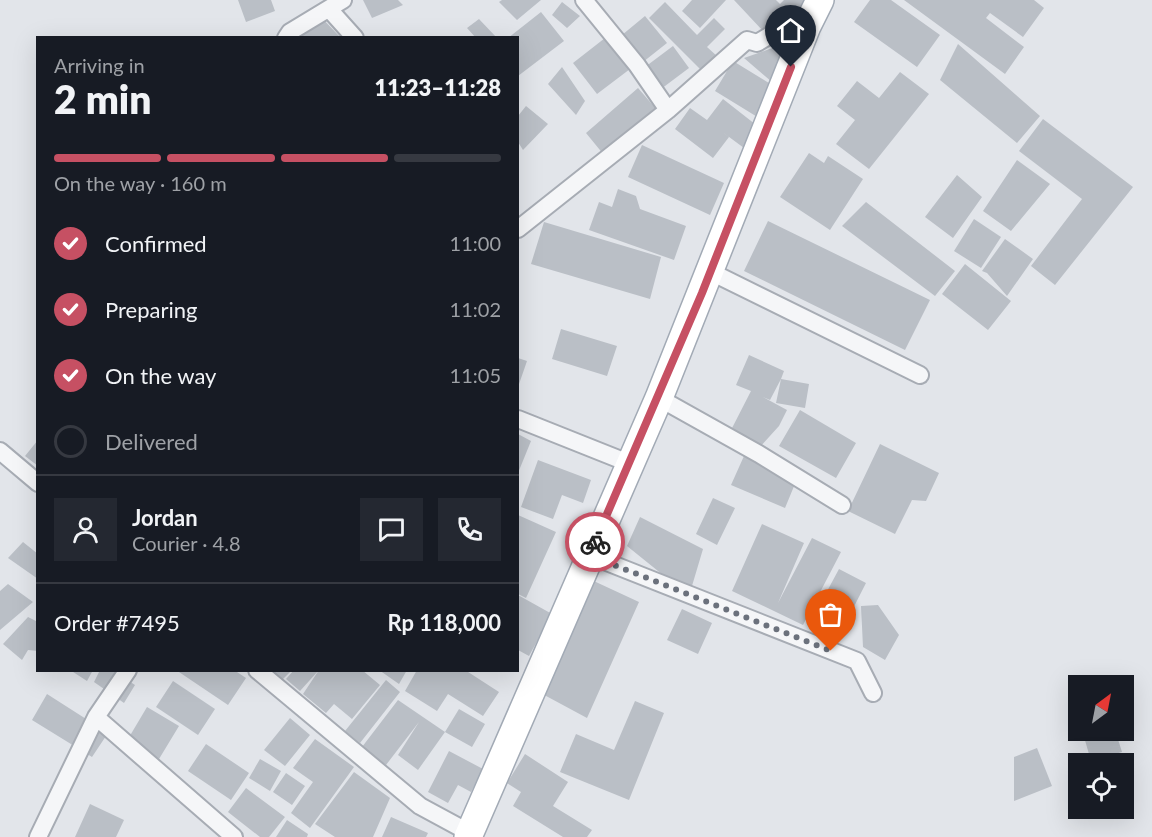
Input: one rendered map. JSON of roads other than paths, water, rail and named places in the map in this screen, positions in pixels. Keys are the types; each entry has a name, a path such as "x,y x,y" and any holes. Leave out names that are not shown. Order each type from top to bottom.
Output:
{"main road":[{"path":"469,835 659,398 807,26 820,0"}],"street":[{"path":"584,0 637,65 668,110"},
{"path":"287,36 290,32 336,4 354,36"},
{"path":"519,223 668,110 747,40 757,43 772,34 807,26"},
{"path":"711,272 920,375"},
{"path":"659,398 759,454 842,505"},
{"path":"519,419 631,464"},
{"path":"0,451 36,481"},
{"path":"589,555 857,662 873,693"},
{"path":"38,837 96,717 127,672"},
{"path":"259,672 420,806 469,835"},
{"path":"96,717 234,837"}]}
